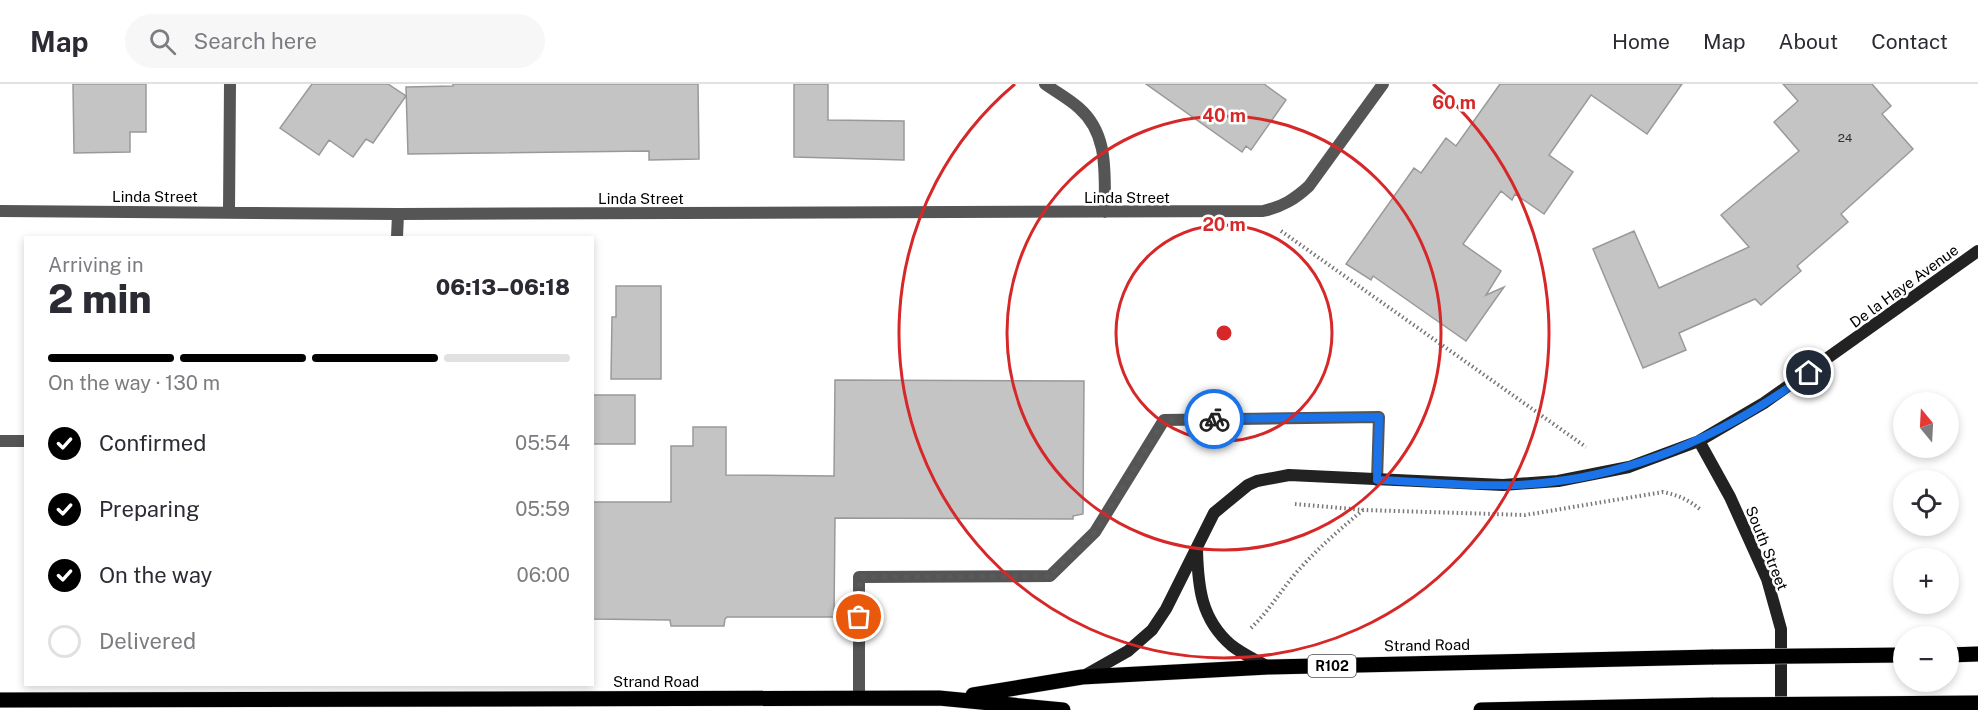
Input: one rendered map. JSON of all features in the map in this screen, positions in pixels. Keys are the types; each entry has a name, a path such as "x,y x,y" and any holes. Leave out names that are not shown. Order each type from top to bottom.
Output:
{"main road":[{"path":"1959,655 1978,654"},
{"name":"Strand Road","path":"944,702 1082,677 1268,667 1893,655"},
{"name":"Strand Road","path":"0,700 859,698 1063,710"},
{"path":"1481,710 1978,703"}],"street":[{"path":"230,84 230,212"},
{"path":"1045,84 1080,109 1094,125 1103,145 1105,212"},
{"name":"Linda Street","path":"0,211 398,214 1263,212 1282,206 1309,186 1383,84"},
{"path":"398,214 398,236"},
{"name":"De la Haye Avenue","path":"1082,677 1128,651 1152,630 1166,609 1214,513 1248,485 1289,475 1503,485 1558,481 1629,466 1699,441 1764,404 1978,251"},
{"path":"859,698 860,577 1050,576 1095,532 1164,420 1379,417 1377,480"},
{"path":"0,441 24,441"},
{"name":"South Street","path":"1699,441 1730,497 1767,579 1781,629 1781,710"},
{"name":"De la Haye Avenue","path":"1197,549 1198,584 1204,607 1217,629 1232,645 1268,667"}],"path":[{"path":"1281,232 1587,447"},
{"path":"1249,631 1325,541 1364,510"}],"building":[{"path":"73,84 146,84 146,132 130,132 130,152 74,153"},
{"path":"312,84 388,84 406,96 373,143 366,139 353,157 329,140 319,155 280,128"},
{"path":"453,84 698,84 699,159 649,160 649,151 408,154 406,87 453,86"},
{"path":"794,84 828,84 828,120 904,121 904,160 794,157"},
{"path":"1146,84 1264,84 1286,100 1251,150 1246,146 1242,152"},
{"path":"1500,84 1682,84 1647,134 1591,95 1549,155 1573,172 1544,214 1515,194 1512,200 1501,191 1463,244 1501,271 1486,295 1504,287 1466,341 1373,276 1371,280 1346,264 1414,168 1421,173 1446,138 1456,146"},
{"path":"1783,84 1872,84 1891,106 1882,114 1913,149 1841,214 1848,222 1797,266 1801,271 1761,305 1755,299 1679,333 1686,350 1643,368 1593,249 1634,231 1659,288 1749,247 1721,215 1799,151 1774,122 1798,101"},
{"path":"616,286 661,286 661,379 611,379 612,317 616,317"},
{"path":"835,380 1084,381 1083,514 1073,516 1073,519 835,518 834,617 727,617 724,626 671,626 670,620 594,619 594,502 671,502 671,446 693,446 693,427 726,427 726,475 834,476"},
{"path":"594,395 635,395 635,444 594,444"}],"way so far":[{"path":"859,617 860,577 1050,576 1095,532 1164,420 1214,419"}],"route":[{"path":"1214,419 1379,417 1377,480 1461,484 1533,484 1593,475 1629,466 1699,441 1764,404 1809,373"}]}
